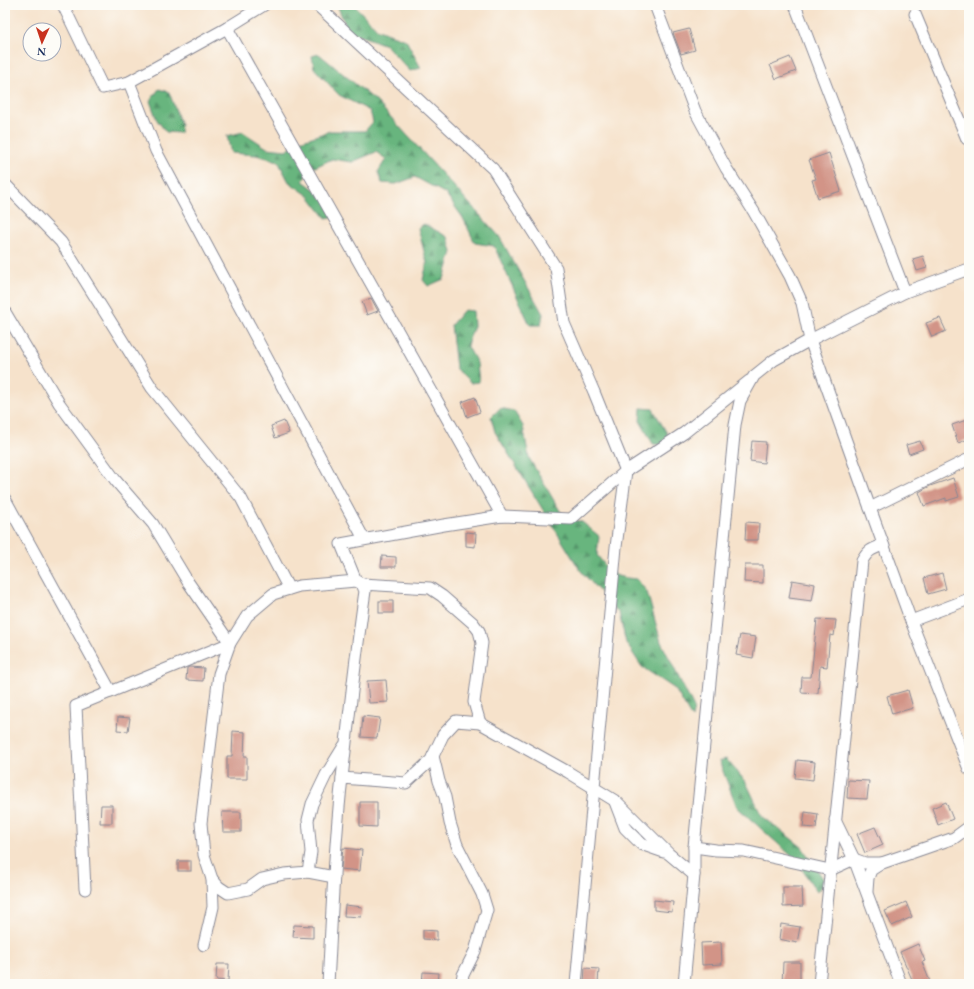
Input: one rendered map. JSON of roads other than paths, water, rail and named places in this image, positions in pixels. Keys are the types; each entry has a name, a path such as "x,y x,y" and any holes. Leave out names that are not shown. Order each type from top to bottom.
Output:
{"street":[{"path":"63,5 103,88 129,82 227,28 264,5"},
{"path":"317,5 493,169 556,268 564,323 626,471 616,547 576,984"},
{"path":"655,5 695,111 726,168 754,212 790,276 802,303 810,340 883,546 969,769"},
{"path":"795,5 905,292"},
{"path":"915,14 967,139 969,140"},
{"path":"227,28 502,516"},
{"path":"129,82 156,151 364,539"},
{"path":"5,184 61,242 152,388 241,498 289,589"},
{"path":"328,984 340,792 353,672 364,591 341,544 502,516 571,519 626,471 684,433 774,360 905,292 969,269"},
{"path":"5,312 59,403 116,481 153,524 188,582 230,642"},
{"path":"684,984 694,874 694,847 735,425 740,401 754,376"},
{"path":"870,508 969,459"},
{"path":"5,499 111,692"},
{"path":"819,984 862,561 865,554 870,550 883,546"},
{"path":"204,945 213,907 212,879 204,855 201,823 220,674 230,642 247,616 273,594 299,586 359,582 430,588 442,596 473,623 479,631 482,643 474,702 480,723"},
{"path":"911,621 969,599"},
{"path":"86,889 76,706 230,642"},
{"path":"342,778 406,783 431,760 443,735 456,721 480,723 614,800 669,854 694,874"},
{"path":"308,872 310,852 308,820 312,804 346,742"},
{"path":"433,756 457,845 482,894 487,910 475,951 463,975 461,984"},
{"path":"329,771 340,792"},
{"path":"835,820 854,859 901,984"},
{"path":"954,838 969,827"},
{"path":"867,893 868,878 871,870 882,863 954,838 969,837"},
{"path":"694,847 716,850 744,851 830,870 854,859 865,863 882,863"},
{"path":"213,907 218,899 228,893 248,889 262,879 284,874 308,872 334,877"},
{"path":"212,879 219,887 228,893"}]}
